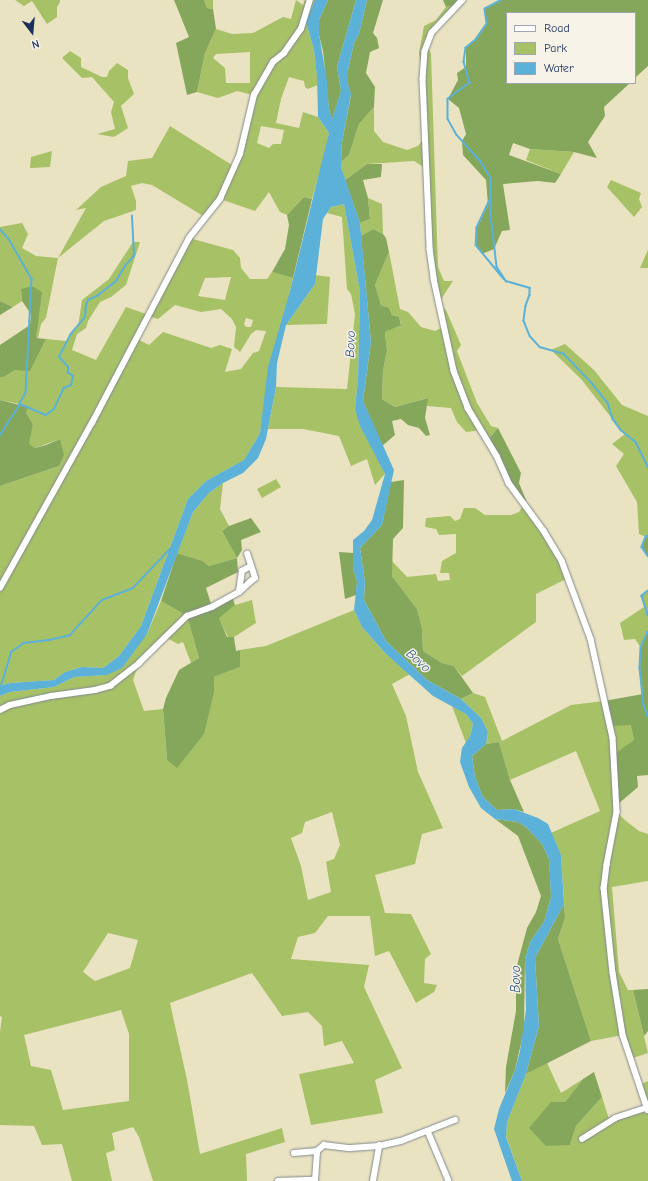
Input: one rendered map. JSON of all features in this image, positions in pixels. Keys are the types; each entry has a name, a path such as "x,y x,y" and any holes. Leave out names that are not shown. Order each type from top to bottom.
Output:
{"street":[{"path":"0,588 92,423 189,238 220,199 240,154 254,95 273,62 284,53 301,29 310,0"},
{"path":"462,0 432,34 425,51 423,79 430,249 434,279 454,371 468,408 497,456 509,483 544,531 562,561 591,639 613,738 617,812 604,888 613,973 623,1035 648,1108 615,1118 582,1139"},
{"path":"0,710 10,705 51,696 94,690 110,686 139,663 187,616 212,607 239,592 255,578 247,554"},
{"path":"239,592 242,571 251,566"},
{"path":"294,1153 317,1151 324,1145 350,1148 379,1146 401,1141 455,1120"},
{"path":"428,1131 449,1181"},
{"path":"373,1181 379,1146"},
{"path":"278,1181 315,1181 317,1151"}],"green space":[{"path":"15,0 60,0 57,7 57,17 47,24 32,1 24,6"},
{"path":"174,0 204,0 207,8 213,9 216,29 205,53 197,92 187,95 176,43 189,37"},
{"path":"204,0 213,0 213,9 207,8"},
{"path":"296,0 303,5 305,0 315,0 306,22 314,50 318,85 308,89 305,87 304,81 289,77 281,99 276,123 299,128 303,112 318,117 329,133 324,158 312,199 304,197 287,215 280,212 269,192 255,211 220,199 205,217 152,185 142,183 131,186 136,201 136,210 104,221 58,258 86,208 76,210 101,187 126,176 128,161 152,158 170,126 235,167 253,95 237,91 218,98 197,92 205,53 216,29 232,34 253,33 283,17 291,19","holes":["250,52 250,83 226,83 225,68 213,58 216,54","261,126 284,130 281,144 273,144 269,148 257,143"]},
{"path":"328,0 356,0 337,67 341,91 332,120 329,109 323,51 319,35 319,20"},
{"path":"367,0 383,0 373,33 377,38 379,48 370,52 366,73 375,87 374,107 359,124 349,155 341,162 342,142 351,95 348,84 348,70 354,43 359,34"},
{"path":"443,0 463,0 460,4 446,7"},
{"path":"502,0 648,0 648,66 636,77 636,12 506,12 506,84 629,84 604,107 605,116 588,142 597,158 574,152 530,149 513,143 509,155 561,174 555,183 538,181 503,184 510,230 502,231 494,249 482,254 476,245 477,228 488,205 486,180 463,155 462,141 466,134 459,108 448,99 458,80 457,73 466,67 466,48 476,40 487,24 485,9"},
{"path":"460,4 432,33 427,46 431,53 438,267 444,281 453,281 438,304 430,249 427,169 414,161 367,164 345,180 341,162 349,155 359,124 374,107 374,131 383,142 407,150 418,146 426,135 423,79 419,53 424,26 436,20 446,7"},
{"path":"70,51 81,58 81,67 102,77 107,77 109,71 117,63 128,70 128,78 134,94 121,106 128,128 114,137 97,134 115,129 111,112 114,102 92,77 82,78 62,58"},
{"path":"530,149 574,152 561,174 526,160"},
{"path":"52,151 50,167 30,168 31,157"},
{"path":"367,164 382,164 381,177 363,180 368,198 370,219 360,223 345,180"},
{"path":"611,180 641,193 639,199 642,207 634,217 607,187"},
{"path":"304,197 312,199 293,278 272,272 285,249 289,225 287,215"},
{"path":"368,198 382,204 383,234 373,229 361,236 360,223 370,219"},
{"path":"344,204 360,291 358,379 355,409 385,474 375,485 367,459 351,466 339,436 303,429 268,429 276,387 347,389 355,314 351,294 347,289 342,217 327,213 331,207"},
{"path":"22,223 28,234 22,248 36,256 58,258 46,318 41,324 38,338 36,338 37,328 21,289 22,301 13,307 0,301 0,227"},
{"path":"373,229 383,234 386,238 389,252 375,285 381,305 389,308 392,315 399,317 401,325 385,332 387,351 383,370 382,399 395,407 428,398 425,418 430,435 426,436 419,428 408,425 401,419 392,421 395,435 382,446 363,401 371,342 361,236"},
{"path":"189,238 233,250 240,258 241,268 250,279 267,279 272,272 293,278 265,401 260,433 244,460 206,481 188,499 141,626 119,656 103,668 82,667 65,672 54,680 10,683 0,686 0,486 59,466 60,439 35,448 28,444 33,424 20,404 0,400 0,377 4,377 15,370 30,370 46,339 67,341 70,335 78,327 82,300 109,279 133,242 140,242 126,285 111,297 100,302 88,321 86,328 77,334 72,350 96,360 126,307 149,315","holes":["231,277 225,300 198,296 205,278","175,305 201,312 221,309 232,319 236,327 234,347 240,352 251,334 256,330 266,331 259,351 253,353 241,369 225,372 232,349 220,345 211,348 163,332 149,345 137,339 148,316 158,319","246,318 253,320 251,327 246,327 244,324"]},
{"path":"648,250 648,268 640,268"},
{"path":"389,252 400,309 408,312 421,327 435,331 443,327 438,304 446,310 461,345 457,351 477,403 491,426 498,428 488,440 482,430 466,432 457,422 451,408 427,406 427,398 395,407 382,399 383,370 387,351 385,332 401,324 399,317 392,315 389,308 381,305 375,285"},
{"path":"315,275 330,277 327,324 286,325 315,284"},
{"path":"32,286 42,292 36,338 46,339 30,371 15,370 4,377 0,377 0,345 30,325 31,314 22,301 21,289"},
{"path":"0,301 13,307 0,315"},
{"path":"565,344 594,370 622,405 648,416 648,536 646,537 639,534 637,502 616,466 624,454 612,444 625,434 581,379 551,350"},
{"path":"0,400 28,407 26,413 33,424 29,444 35,448 60,439 64,455 59,466 0,486"},
{"path":"498,428 521,473 519,483 526,500 524,504 509,483 488,440"},
{"path":"276,479 281,487 262,498 257,489"},
{"path":"404,480 403,528 393,539 392,576 417,609 422,628 423,651 442,663 454,666 473,693 461,699 427,680 386,641 364,600 365,582 360,548 382,525 391,482"},
{"path":"223,483 220,509 229,526 222,531 237,558 209,566 203,561 177,553 193,512 209,493"},
{"path":"524,504 544,531 568,578 536,594 536,622 462,676 454,666 442,663 423,651 422,628 417,609 392,576 391,560 407,577 436,574 438,581 450,580 449,573 440,573 442,561 456,553 456,534 439,535 436,529 425,527 426,518 450,516 455,521 460,519 464,508 475,508 485,515 511,515 519,512"},
{"path":"251,518 261,532 241,540 242,550 237,558 222,531 229,526"},
{"path":"648,536 648,556 642,547 646,537"},
{"path":"339,552 353,553 353,568 357,581 356,595 345,599"},
{"path":"177,553 203,561 209,566 237,558 238,572 206,588 212,607 232,596 235,605 219,618 227,637 234,637 236,651 240,650 240,667 214,677 214,692 204,734 177,768 167,760 163,709 166,698 179,670 199,658 187,616 161,601"},
{"path":"648,591 648,632 641,648 635,639 624,640 620,623 644,607 642,596"},
{"path":"252,600 256,623 234,637 228,637 218,617 235,605"},
{"path":"161,601 187,616 199,658 191,663 183,642 178,644 165,637 139,663 133,680 144,711 163,709 167,760 214,692 214,677 240,667 240,650 266,646 354,610 362,627 385,653 410,674 392,684 406,716 418,772 443,828 422,834 415,864 375,875 385,913 411,914 431,954 425,959 424,983 437,985 434,992 416,1003 389,951 375,956 370,916 328,916 315,933 298,937 291,959 369,965 364,987 402,1068 375,1080 383,1113 311,1125 299,1074 354,1063 342,1041 324,1046 322,1026 308,1012 282,1016 252,973 170,1003 187,1080 200,1154 282,1128 285,1142 246,1154 247,1181 153,1181 139,1137 133,1127 112,1133 115,1150 106,1153 112,1181 72,1181 62,1144 42,1145 34,1126 0,1125 0,1032 2,1017 0,1016 0,696 10,692 54,687 74,677 107,675 147,634","holes":["332,812 340,845 334,859 326,862 331,892 308,900 301,866 291,838 302,833 305,822","108,933 138,940 130,968 95,981 83,972","121,1010 129,1034 129,1101 63,1110 51,1070 31,1066 24,1035"]},
{"path":"648,632 648,775 637,776 638,787 617,805 613,755 634,740 631,725 610,726 604,701 643,694 640,668 641,648"},
{"path":"473,693 485,697 502,741 571,705 604,701 632,725 634,740 617,812 639,831 648,834 648,881 612,887 619,972 628,990 633,990 648,1053 630,1059 623,1035 591,1041 558,939 565,918 561,855 551,833 600,811 576,751 510,780 499,742 486,744 488,732 481,718 461,699"},
{"path":"452,706 466,714 473,724 470,736 466,743"},
{"path":"499,742 510,780 524,812 514,809 497,810 483,797 475,777 472,756 486,744"},
{"path":"495,819 518,822 526,827 542,844 549,859 551,897 544,922 530,942 525,959 524,1030 515,1070 505,1093 506,1067 516,1011 516,969 527,928 536,912 541,896 518,836"},
{"path":"564,904 565,918 558,939 591,1041 526,1074 539,1026 535,958"},
{"path":"648,989 648,1031 644,1036 633,990"},
{"path":"547,1063 561,1093 583,1079 565,1102 570,1145 576,1126 602,1097 610,1122 647,1108 639,1085 648,1081 648,1181 522,1181 506,1136 507,1122 526,1074"},
{"path":"594,1072 602,1097 576,1126 570,1145 546,1146 529,1128 551,1102 565,1102 583,1079"}],"water":[{"path":"315,0 328,0 319,20 319,34 327,81 329,109 332,119 341,91 337,67 356,0 367,0 359,34 354,43 348,70 348,84 351,94 342,142 341,167 360,223 371,342 363,401 394,470 382,525 360,548 365,582 364,600 386,641 427,680 461,699 481,718 488,732 486,744 472,756 475,777 483,797 497,810 514,809 538,818 548,824 561,855 564,904 535,958 539,1026 526,1074 507,1122 506,1137 522,1181 512,1181 494,1129 499,1109 515,1070 520,1051 526,1010 525,959 530,942 544,922 551,897 549,859 542,844 526,827 518,822 495,819 481,808 469,787 460,762 462,748 470,736 473,724 466,714 433,696 385,653 362,627 354,610 357,581 353,568 353,540 364,531 372,520 385,474 360,426 355,409 358,379 360,291 344,204 331,207 323,219 315,284 286,325 277,363 276,387 266,439 258,458 243,473 223,483 209,493 193,512 147,634 122,668 107,675 74,677 54,687 10,692 0,696 0,686 10,683 54,680 65,672 82,667 103,668 119,656 141,626 188,499 206,481 244,460 260,433 268,367 290,291 329,133 318,117 317,77 314,50 306,22"}],"waterway":[{"path":"502,0 485,9 487,24 476,40 466,48 464,62 470,83 448,99 448,119 457,135 481,162 491,178 491,215 497,267 506,281 530,288 530,295 526,306 524,321 530,336 540,347 564,354 591,382 608,403 613,419 621,430 636,442 648,467"},
{"path":"490,200 477,228 476,245 504,279"},
{"path":"0,435 20,404 46,415 54,409 64,388 71,385 73,376 68,373 68,367 59,357 70,335 85,317 88,300 97,296 116,281 125,266 134,256 132,216"},
{"path":"0,229 9,239 32,279 26,393 20,404"},
{"path":"648,536 646,537 642,547 648,556"},
{"path":"0,689 11,652 24,643 49,640 70,635 102,600 133,588 171,548"},
{"path":"648,591 642,596 648,615"},
{"path":"648,632 641,648 640,668 644,705 648,716"}],"water label":[{"name":"Bovo","path":"351,344"},
{"name":"Bovo","path":"418,661"},
{"name":"Bovo","path":"516,979"}]}
